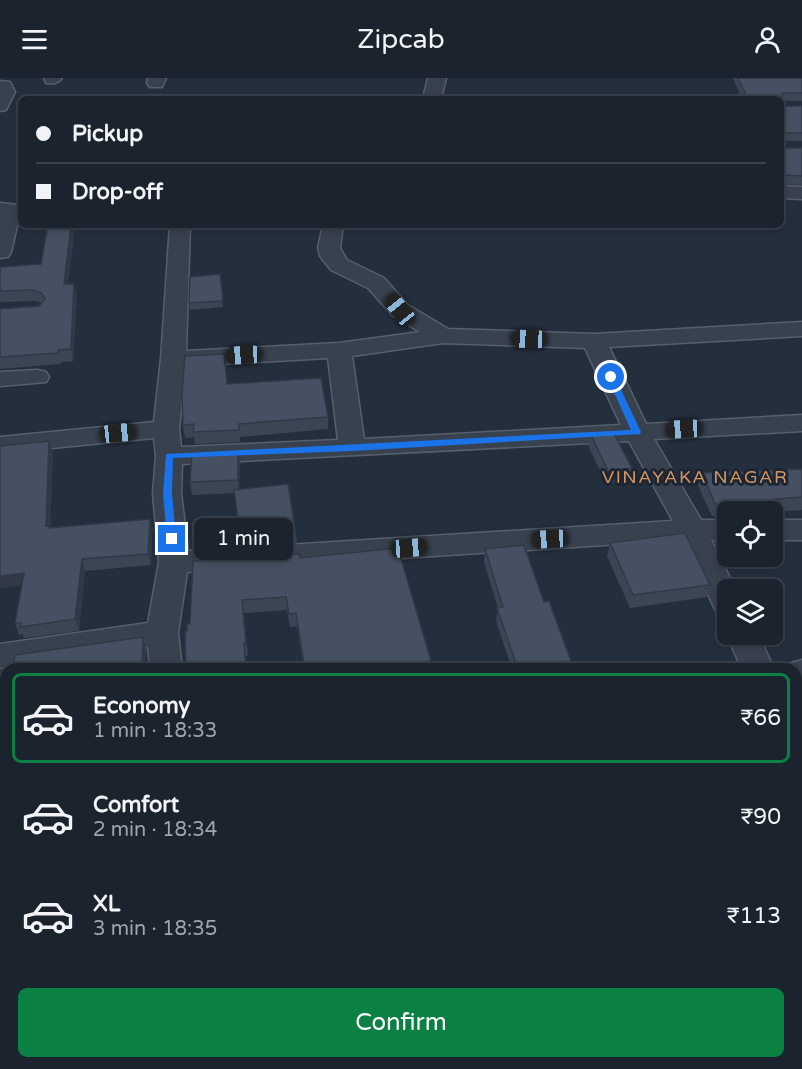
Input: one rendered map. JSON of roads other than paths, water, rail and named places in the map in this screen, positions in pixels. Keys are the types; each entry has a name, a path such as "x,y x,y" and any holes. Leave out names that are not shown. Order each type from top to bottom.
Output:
{"street":[{"path":"433,96 437,78"},
{"path":"0,86 4,86 6,92 0,106"},
{"path":"784,192 802,193"},
{"path":"0,252 11,209"},
{"path":"165,663 162,633 174,562 167,493 169,456 166,429 173,359 180,228"},
{"path":"332,228 329,248 331,256 339,265 376,283 400,310 443,336"},
{"path":"173,359 339,350 443,336 594,341 802,329"},
{"path":"594,341 637,432 692,530 717,582"},
{"path":"339,350 352,448"},
{"path":"0,379 37,377"},
{"path":"169,456 802,423"},
{"path":"0,445 166,429"},
{"path":"174,562 717,530"},
{"path":"783,530 802,530"},
{"path":"0,656 162,633"},
{"path":"747,645 755,663"}],"district":[{"name":"VINAYAKA NAGAR","path":"695,477"}]}
